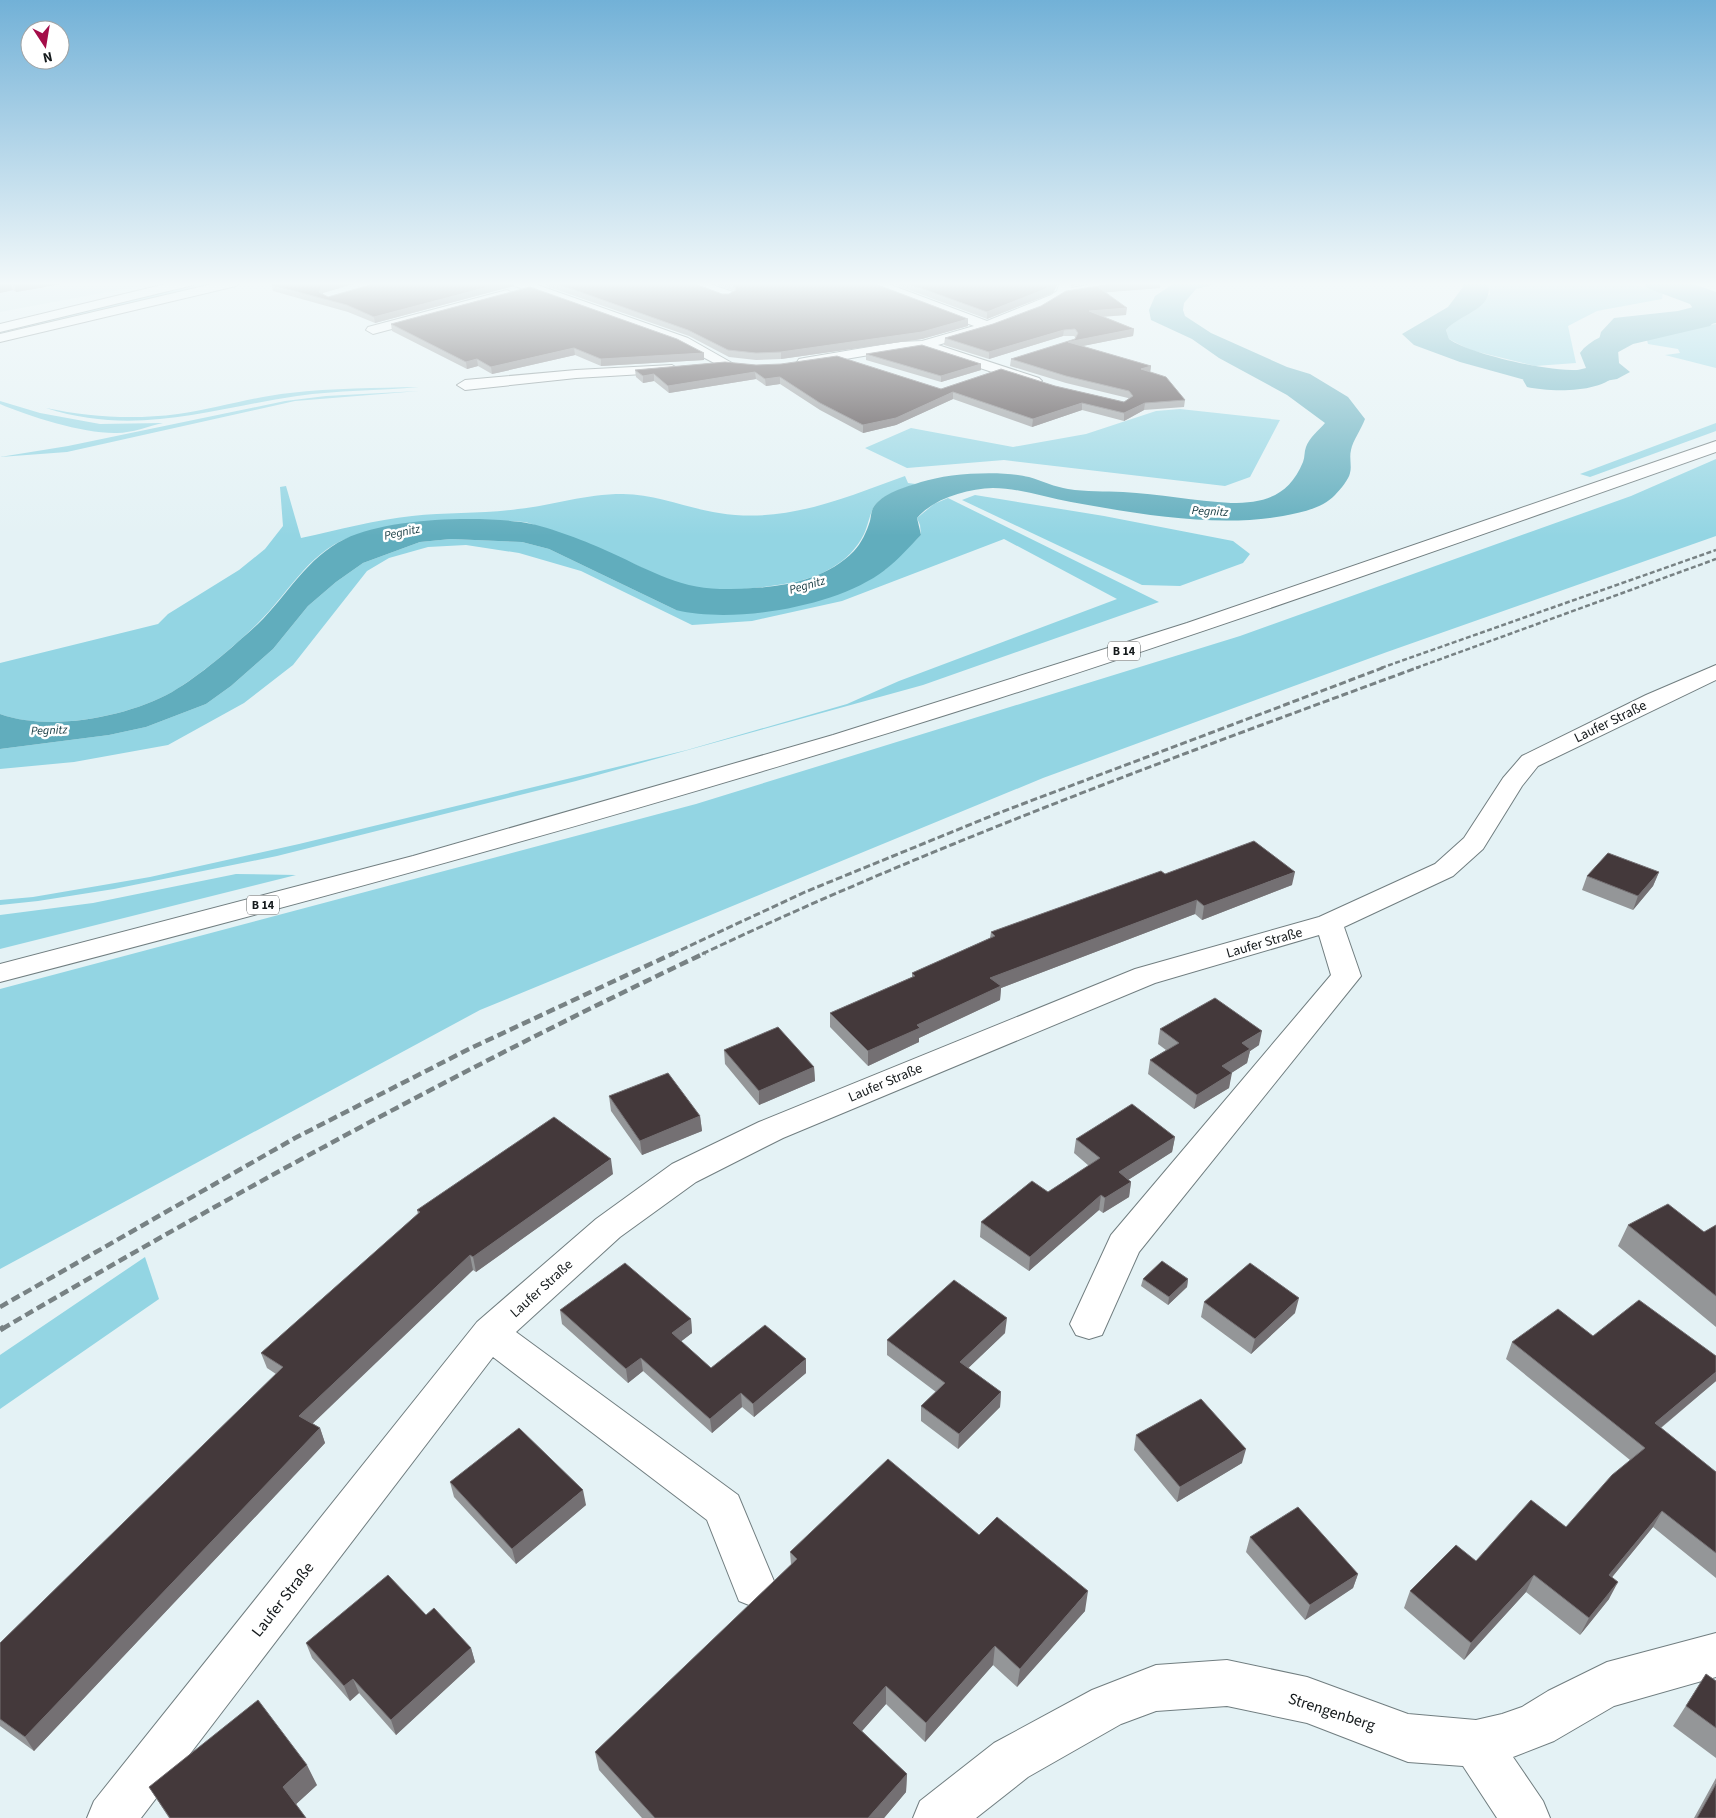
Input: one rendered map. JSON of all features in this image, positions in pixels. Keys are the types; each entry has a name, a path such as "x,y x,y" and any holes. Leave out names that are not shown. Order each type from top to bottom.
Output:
{"street":[{"path":"465,385 559,376 702,367"},
{"path":"991,367 1051,386"},
{"path":"975,378 994,368"},
{"name":"B 14","path":"0,973 353,881 721,776 895,723 1306,590 1716,446"},
{"name":"Laufer Straße","path":"111,1818 490,1333 623,1216 684,1172 762,1134 1145,976 1329,923 1444,870 1474,843 1512,783 1530,761 1654,700 1716,672"},
{"path":"1089,1324 1124,1245 1346,976 1329,923"},
{"path":"490,1333 723,1508 754,1586"},
{"name":"Strengenberg","path":"936,1818 1011,1760 1108,1706 1156,1688 1227,1683 1307,1700 1408,1738 1476,1744 1502,1738 1537,1724 1564,1707 1607,1685 1716,1655"},
{"path":"1476,1744 1526,1818"}],"shaded area":[{"path":"419,387 312,394 172,418 142,420 111,420 79,416 46,408 79,414 144,417 192,412 290,393 338,389"},
{"path":"419,391 295,401 67,452 0,457 68,446 285,401 326,396"},
{"path":"0,401 40,413 100,424 163,423 123,433 89,431 26,414 0,404"},
{"path":"1180,409 1280,420 1250,477 1225,486 1004,460 907,468 865,448 911,428 1013,447 1086,434 1156,411"},
{"path":"1716,423 1716,431 1590,477 1580,474"},
{"path":"1716,459 1716,536 1387,652 1043,778 480,1010 0,1269 0,989 696,804 1240,636 1631,496"},
{"path":"905,476 908,483 916,484 889,494 875,505 858,544 842,561 822,573 800,581 765,587 727,590 690,587 662,577 593,546 524,522 506,521 396,526 364,533 348,538 321,554 249,632 183,685 154,701 111,715 64,722 41,722 0,714 0,663 158,624 168,614 239,570 265,549 283,526 280,487 286,486 301,538 398,518 505,511 609,494 647,496 719,513 767,515 814,507"},
{"path":"975,495 1104,516 1233,541 1250,554 1243,563 1180,586 1142,585 962,500"},
{"path":"948,498 1159,602 923,685 576,781 277,856 114,889 0,905 0,900 33,897 150,877 299,844 687,750 847,704 899,681 1117,599 1004,539 842,601 752,621 692,625 581,571 519,553 466,545 428,547 389,558 367,571 293,665 244,703 168,745 74,762 0,769 0,749 109,735 146,727 206,704 231,686 273,649 308,606 336,582 363,563 420,542 451,539 522,542 549,549 676,610 885,570 921,535 917,518 934,504"},
{"path":"236,874 296,875 0,949 0,915 93,903"},
{"path":"145,1257 159,1299 0,1409 0,1355"}],"water":[{"path":"1235,367 1287,367 1310,374 1348,397 1365,419 1352,446 1350,453 1351,468 1342,487 1330,500 1297,513 1231,521 1204,520 1123,511 1003,488 973,490 942,500 924,511 917,518 921,535 890,566 865,583 813,603 755,613 726,615 700,614 676,610 549,549 522,542 451,539 420,542 363,563 336,582 308,606 273,649 231,686 206,704 146,727 109,735 0,749 0,714 42,722 65,722 111,715 133,709 172,692 228,651 258,624 308,566 319,556 345,539 363,532 432,520 480,519 521,522 541,526 575,538 661,576 689,585 720,589 774,586 809,578 825,572 840,563 857,548 867,529 873,508 882,498 908,486 945,476 975,473 1017,475 1075,490 1136,493 1231,503 1265,499 1275,495 1291,483 1303,462 1307,444 1325,423 1287,395"},
{"path":"1477,367 1539,367 1586,370 1598,367 1624,367 1630,372 1617,379 1581,385 1532,382"}],"building":[{"path":"671,367 871,367 941,389 1001,369 1055,386 1124,402 1133,396 1129,391 1036,367 1148,367 1141,369 1166,377 1185,400 1145,403 1124,413 1082,403 1033,419 953,392 896,418 863,425 820,403 780,377 765,379 755,372 668,386 654,374 643,376 635,370"},
{"path":"910,367 972,367 941,376"},
{"path":"1254,841 1295,872 1204,906 1197,900 990,978 1001,986 917,1025 920,1028 868,1051 830,1013 915,976 912,973 995,936 991,932 1161,871 1165,874"},
{"path":"1608,853 1659,872 1638,896 1587,876"},
{"path":"1215,998 1262,1031 1242,1043 1250,1049 1222,1066 1232,1073 1197,1095 1150,1060 1179,1043 1160,1029"},
{"path":"778,1027 814,1067 759,1091 724,1050"},
{"path":"668,1073 700,1116 640,1141 609,1096"},
{"path":"1132,1104 1175,1137 1119,1172 1131,1182 1105,1198 1101,1195 1030,1257 981,1222 1032,1181 1048,1192 1100,1158 1076,1139"},
{"path":"554,1117 611,1159 473,1257 470,1255 299,1416 320,1428 25,1737 0,1719 0,1643 283,1367 261,1353 420,1212 417,1210"},
{"path":"1668,1204 1704,1232 1716,1225 1716,1296 1628,1225"},
{"path":"1162,1261 1188,1279 1169,1297 1143,1279"},
{"path":"625,1263 691,1319 672,1333 711,1368 765,1325 806,1359 753,1404 741,1393 710,1419 641,1358 626,1369 560,1310"},
{"path":"1250,1263 1299,1298 1255,1339 1204,1302"},
{"path":"954,1280 1007,1318 960,1362 1001,1392 959,1434 921,1406 945,1383 887,1340"},
{"path":"1639,1300 1716,1356 1716,1372 1655,1423 1716,1472 1716,1553 1662,1511 1609,1575 1618,1582 1589,1618 1534,1575 1471,1643 1410,1591 1456,1545 1476,1561 1531,1500 1566,1527 1612,1475 1645,1448 1512,1342 1558,1309 1593,1336"},
{"path":"1201,1399 1246,1449 1180,1487 1136,1435"},
{"path":"519,1428 583,1490 512,1549 450,1482"},
{"path":"888,1459 979,1535 997,1517 1088,1591 1020,1669 995,1646 926,1723 886,1686 853,1723 907,1774 868,1818 655,1818 595,1752 797,1559 790,1552"},
{"path":"1298,1507 1358,1574 1310,1605 1250,1537"},
{"path":"388,1575 426,1615 434,1608 471,1648 391,1720 353,1679 344,1686 306,1643"},
{"path":"1706,1674 1716,1681 1716,1728 1686,1706"},
{"path":"258,1700 307,1765 283,1787 306,1818 170,1818 149,1787"},
{"path":"1716,1784 1716,1818 1697,1818"}],"waterway":[{"name":"Pegnitz","path":"1538,380 1577,381 1603,372 1601,367"}],"railway":[{"path":"1381,668 1716,550"},
{"path":"1416,668 1716,559"},
{"path":"672,954 805,892 996,814 1385,667"},
{"path":"702,954 878,875 967,838 1147,768 1419,667"},
{"path":"0,1307 295,1138 469,1049 674,953"},
{"path":"2,1329 175,1229 349,1133 437,1086 705,953"},
{"path":"0,1330 4,1327"}]}
